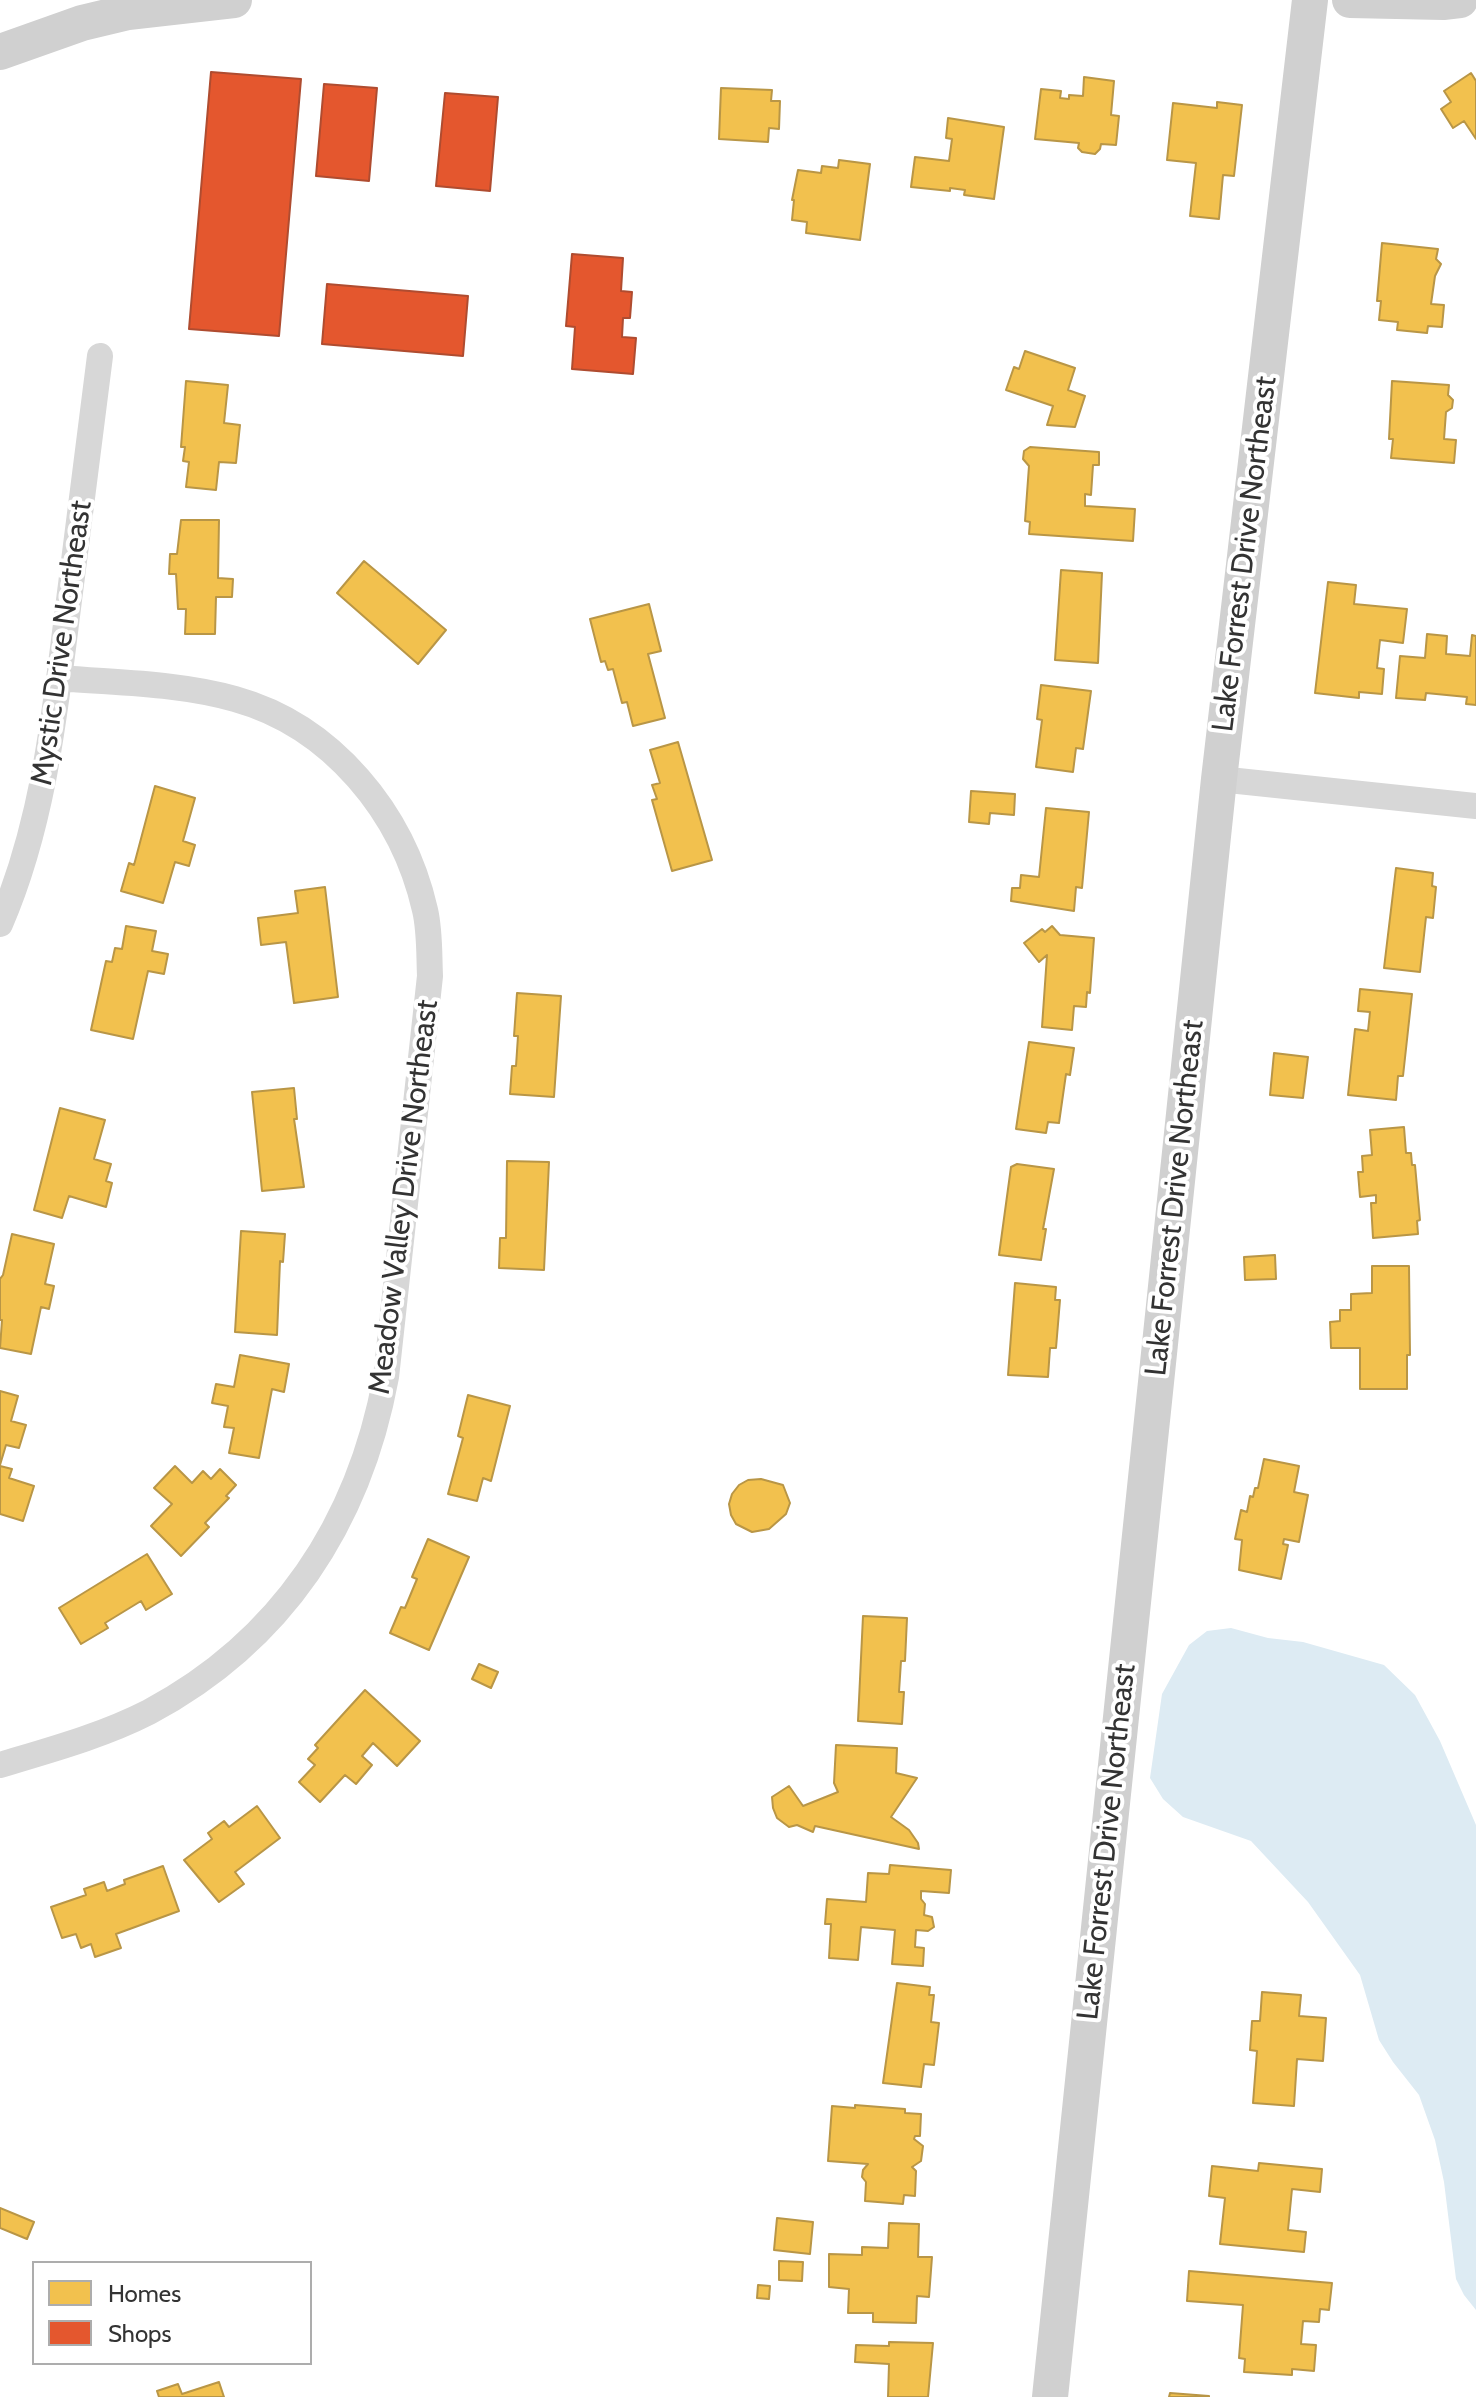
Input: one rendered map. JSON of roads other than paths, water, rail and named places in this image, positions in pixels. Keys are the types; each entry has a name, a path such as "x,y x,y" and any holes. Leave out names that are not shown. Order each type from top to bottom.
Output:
{"street":[{"path":"0,52 82,23 128,12 234,0"},
{"name":"Lake Forrest Drive Northeast","path":"1050,2397 1219,779 1310,0"},
{"path":"1350,0 1460,0"},
{"name":"Mystic Drive Northeast","path":"0,924 12,898 42,794 60,678 100,356"},
{"name":"Meadow Valley Drive Northeast","path":"0,1765 98,1734 148,1712 201,1680 260,1630 286,1601 314,1564 352,1496 379,1415 386,1377 430,976 425,910 407,851 384,809 354,772 318,740 277,715 225,696 200,690 60,678"},
{"path":"1219,779 1476,806"}]}
